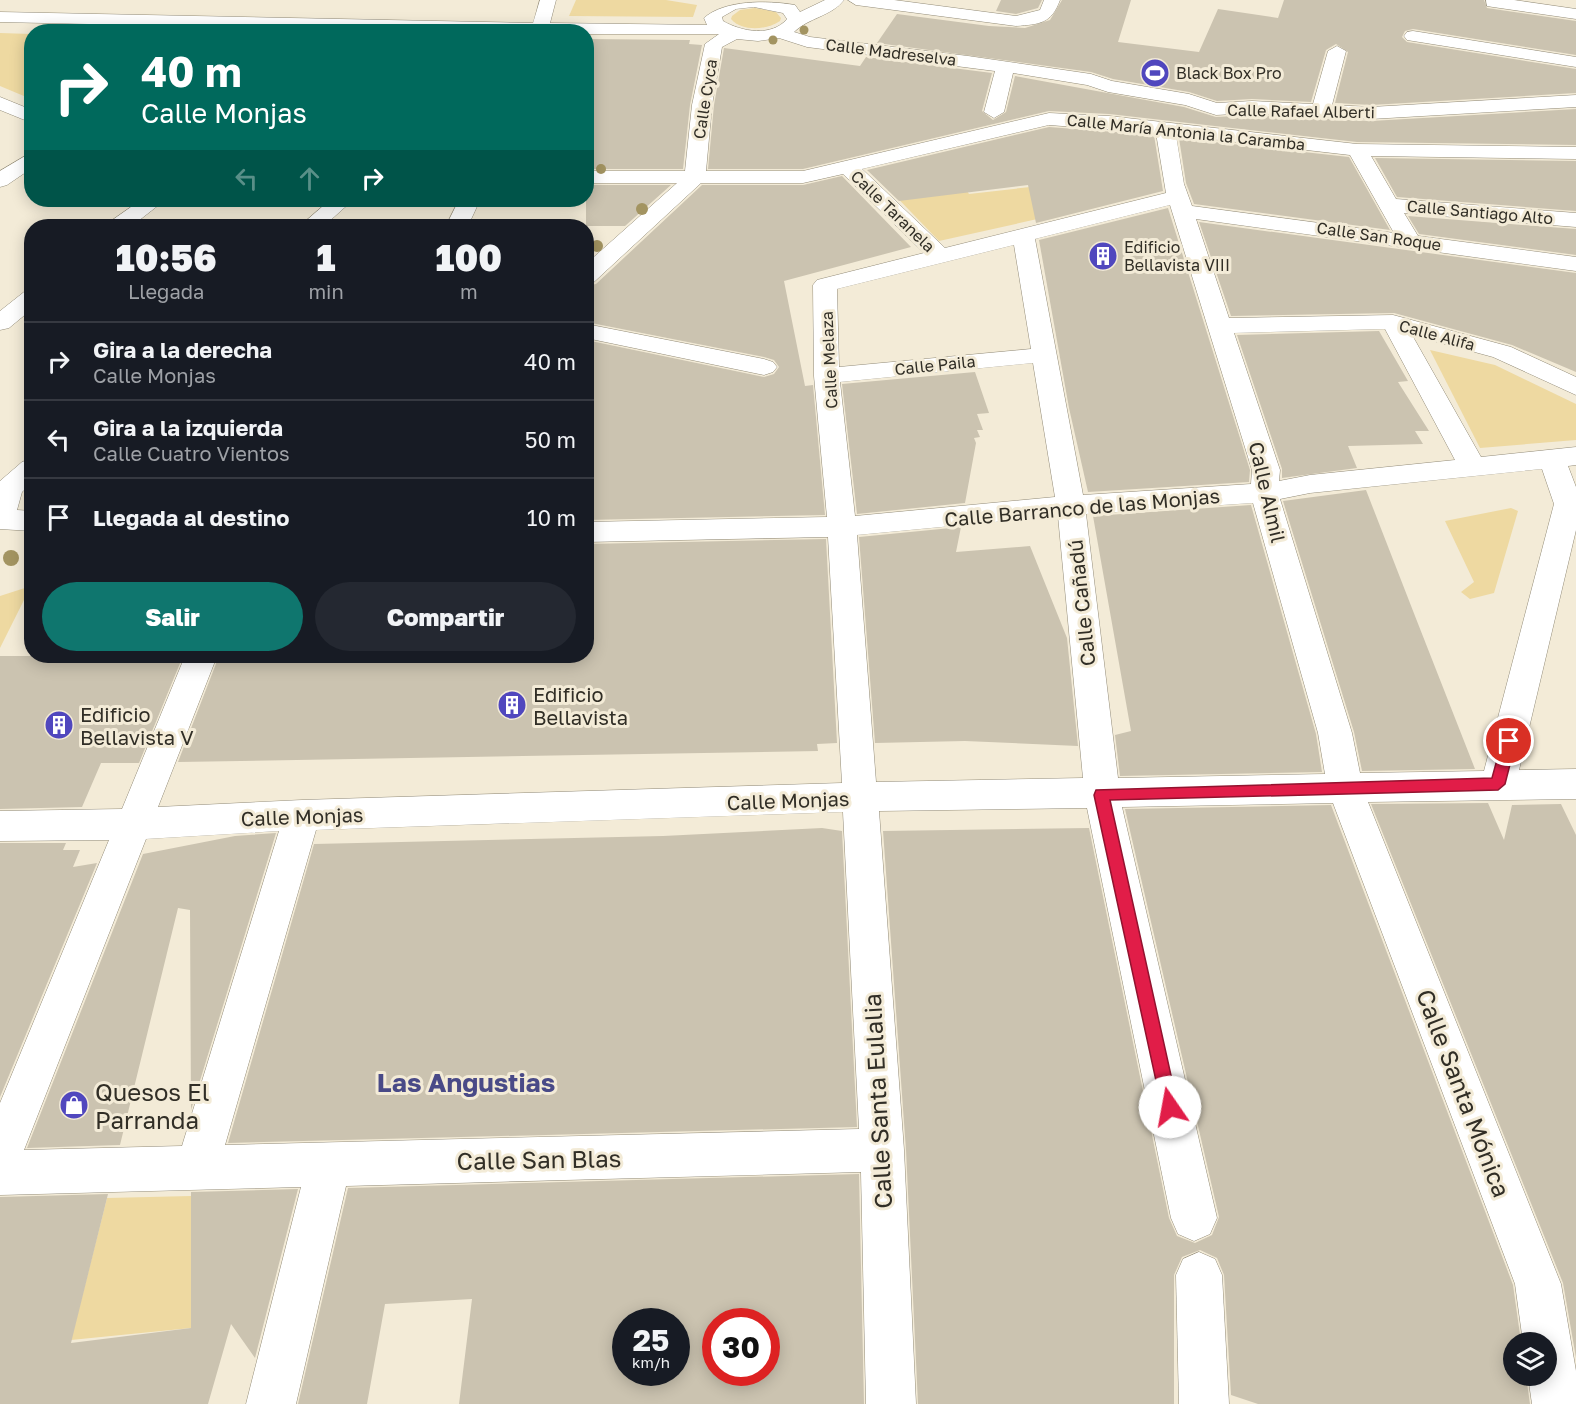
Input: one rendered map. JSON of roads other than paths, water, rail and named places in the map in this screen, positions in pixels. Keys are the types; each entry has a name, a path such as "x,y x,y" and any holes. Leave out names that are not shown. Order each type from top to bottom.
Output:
{"street":[{"path":"71,19 91,0"},
{"path":"542,24 541,18 548,0"},
{"path":"594,30 728,31 757,35 778,32 793,24 796,19 821,10 836,0"},
{"path":"856,0 1016,21 1035,19 1047,13 1052,0"},
{"path":"1493,2 1576,14"},
{"path":"728,31 715,24 713,18 730,3 779,5 789,9 796,19"},
{"path":"295,24 308,8"},
{"path":"0,18 194,24"},
{"name":"Calle Cyca","path":"695,169 702,105 714,44 728,31"},
{"name":"Calle Madreselva","path":"778,32 807,42 1005,66"},
{"path":"1413,36 1576,62"},
{"path":"1321,111 1337,51"},
{"path":"994,112 1005,66"},
{"name":"Calle Rafael Alberti","path":"1005,66 1091,80 1108,86 1189,100 1216,109 1252,107 1371,113 1576,101"},
{"name":"Calle María Antonia la Caramba","path":"695,169 799,159 1108,86"},
{"path":"0,103 24,114"},
{"path":"1210,133 1216,109"},
{"name":"Calle María Antonia la Caramba","path":"695,169 803,177 1049,119 1108,122 1357,150 1576,153"},
{"name":"Calle Almil","path":"1165,128 1180,204 1266,470 1264,493 1335,733 1345,788"},
{"path":"1357,150 1389,205"},
{"path":"594,161 695,169"},
{"path":"0,181 24,164"},
{"name":"Calle Taranela","path":"848,167 939,255"},
{"path":"594,176 695,169"},
{"path":"594,269 695,169"},
{"name":"Calle Melaza","path":"858,797 845,557 827,376 825,285 1023,235 1180,204"},
{"name":"Calle San Roque","path":"1180,204 1576,264"},
{"name":"Calle Santiago Alto","path":"1389,205 1576,220"},
{"name":"Calle Santiago Alto","path":"1389,205 1409,240"},
{"path":"128,219 145,207"},
{"path":"319,219 334,207"},
{"name":"Calle Cañadú","path":"1023,235 1071,505 1102,795 1194,1218"},
{"path":"0,323 24,304"},
{"path":"1393,322 1473,467"},
{"name":"Calle Alifa","path":"1218,326 1393,322 1502,352 1576,387"},
{"path":"594,333 764,367"},
{"name":"Calle Paila","path":"827,376 1043,355"},
{"path":"1498,784 1572,505 1564,457"},
{"name":"Calle Barranco de las Monjas","path":"594,532 841,526 1071,505 1264,493 1310,484 1564,457"},
{"path":"24,473 4,486 1,519 24,520"},
{"path":"0,1156 198,663"},
{"name":"Calle Monjas","path":"0,826 132,824 302,815 858,797 1102,795 1498,784 1576,785"},
{"name":"Calle Santa Mónica","path":"1345,788 1538,1284 1557,1404"},
{"name":"Calle Santa Eulalia","path":"858,797 882,1150 891,1404"},
{"path":"197,1168 302,815"},
{"name":"Calle San Blas","path":"0,1173 882,1150"},
{"path":"271,1404 329,1164"},
{"path":"1199,1275 1204,1404"}],"place":[{"name":"Black Box Pro","path":"1155,73"},
{"name":"Edificio Bellavista VIII","path":"1103,256"},
{"name":"Edificio Bellavista","path":"512,705"},
{"name":"Edificio Bellavista V","path":"59,725"},
{"name":"Quesos El Parranda","path":"74,1105"}],"district":[{"name":"Las Angustias","path":"466,1082"}]}
